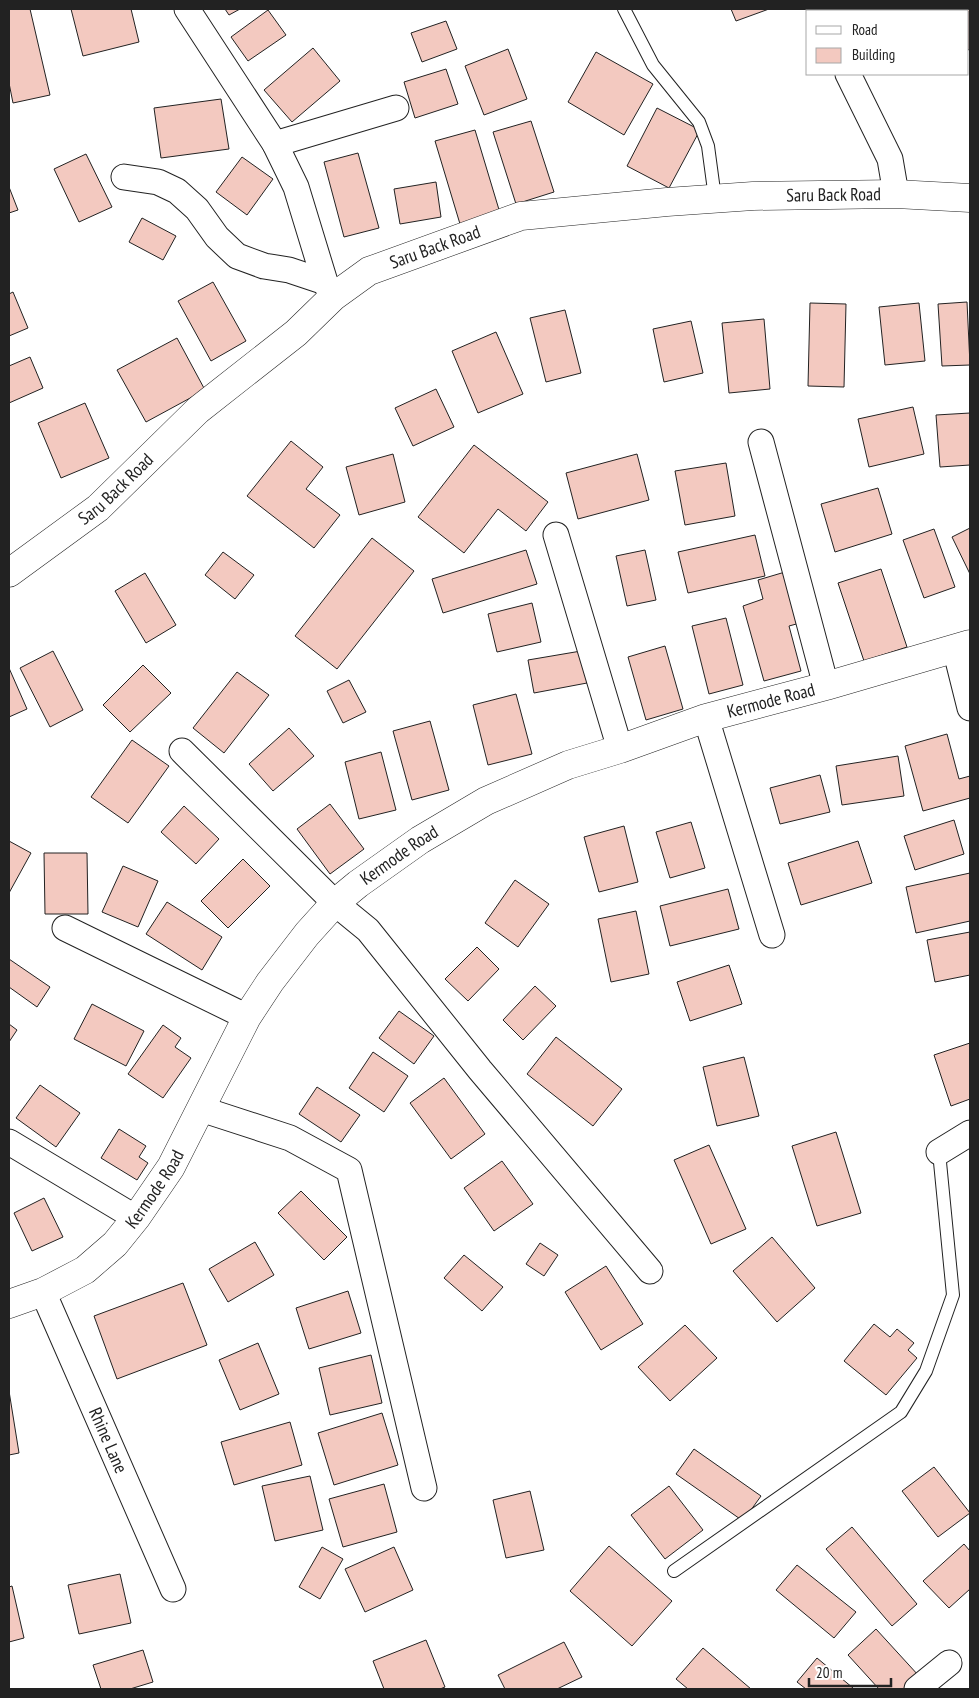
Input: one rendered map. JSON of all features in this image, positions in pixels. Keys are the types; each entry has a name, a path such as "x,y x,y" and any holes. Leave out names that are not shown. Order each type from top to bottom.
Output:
{"street":[{"path":"187,9 275,144 296,187 329,289"},
{"path":"848,75 890,159 896,194"},
{"path":"275,144 396,108"},
{"path":"124,177 158,182 177,191 197,209 217,237 237,256 264,266 289,270 329,289"},
{"name":"Saru Back Road","path":"9,573 98,508 198,410 296,333 329,289 369,271 521,216 715,198 817,194 896,194 970,198"},
{"path":"761,442 826,686"},
{"path":"556,535 620,748"},
{"path":"962,646 970,708"},
{"name":"Kermode Road","path":"9,1304 43,1292 85,1270 115,1244 136,1218 171,1167 247,1017 276,975 307,934 335,903 358,884 420,840 486,801 568,765 706,718 826,686 962,646"},
{"path":"706,718 772,935"},
{"path":"182,751 335,903 368,930 480,1070 650,1271"},
{"path":"65,928 247,1017"},
{"path":"201,1109 290,1138 348,1170 424,1488"},
{"path":"939,1152 970,1133"},
{"path":"9,1142 136,1218"},
{"name":"Rhine Lane","path":"43,1292 173,1588"},
{"path":"917,1689 949,1663"}],"lane":[{"path":"624,9 653,65 699,122 708,146 715,198"},
{"path":"674,1571 901,1412 926,1371 953,1295 939,1152"}],"building":[{"path":"9,9 30,9 50,95 13,103 9,83"},
{"path":"71,9 131,9 139,42 83,56"},
{"path":"225,9 240,9 229,15"},
{"path":"731,9 769,9 736,21"},
{"path":"970,9 970,49 969,10 934,10"},
{"path":"268,10 286,35 248,61 231,37"},
{"path":"446,21 457,49 422,62 411,33"},
{"path":"313,48 340,81 292,122 264,90"},
{"path":"508,49 527,99 484,115 465,66"},
{"path":"596,52 653,84 624,135 568,102"},
{"path":"446,69 458,104 415,118 404,82"},
{"path":"221,99 229,149 161,158 154,108"},
{"path":"657,108 700,130 669,188 627,166"},
{"path":"531,121 554,192 516,204 493,132"},
{"path":"475,130 500,213 460,224 435,141"},
{"path":"358,153 379,228 344,237 324,162"},
{"path":"86,154 112,207 79,222 54,169"},
{"path":"242,157 273,179 247,215 216,192"},
{"path":"436,182 441,217 400,224 394,189"},
{"path":"9,187 18,210 9,213"},
{"path":"142,218 176,236 163,260 129,242"},
{"path":"213,282 246,341 211,361 178,301"},
{"path":"13,292 28,328 9,336 9,294"},
{"path":"967,302 970,365 942,366 938,304"},
{"path":"810,303 846,304 844,387 808,386"},
{"path":"919,303 925,361 885,365 879,307"},
{"path":"565,310 581,373 546,382 530,318"},
{"path":"764,319 770,389 729,393 722,323"},
{"path":"691,321 703,373 664,382 653,329"},
{"path":"496,332 523,394 478,413 452,351"},
{"path":"177,338 205,390 146,422 117,370"},
{"path":"30,357 43,388 9,403 9,366"},
{"path":"436,389 454,427 413,446 395,408"},
{"path":"85,403 109,458 61,478 38,423"},
{"path":"913,407 924,454 869,467 858,419"},
{"path":"970,413 970,465 940,467 936,415"},
{"path":"291,441 323,467 306,489 340,515 314,548 247,496"},
{"path":"474,445 548,502 526,531 498,509 464,553 418,517"},
{"path":"393,454 405,502 359,515 346,467"},
{"path":"637,454 649,500 578,519 566,473"},
{"path":"726,463 735,516 685,525 675,471"},
{"path":"878,488 892,534 835,552 821,504"},
{"path":"970,528 970,574 952,537"},
{"path":"934,529 955,587 924,598 903,540"},
{"path":"755,535 765,576 688,593 678,552"},
{"path":"372,538 414,571 337,669 295,636"},
{"path":"526,550 537,584 443,613 432,579"},
{"path":"645,550 656,600 627,606 616,556"},
{"path":"223,552 254,575 235,599 205,575"},
{"path":"881,569 907,647 864,661 838,583"},
{"path":"785,572 800,623 789,626 801,671 764,681 743,606 763,599 758,580"},
{"path":"145,573 176,625 146,643 115,591"},
{"path":"532,603 541,642 497,652 488,614"},
{"path":"726,618 743,685 709,694 692,626"},
{"path":"665,646 683,709 646,720 628,657"},
{"path":"53,651 83,710 50,727 20,668"},
{"path":"581,651 587,683 534,693 528,660"},
{"path":"143,665 171,693 130,732 103,705"},
{"path":"9,668 27,709 9,717"},
{"path":"237,672 269,695 224,753 193,728"},
{"path":"349,680 366,712 343,723 327,691"},
{"path":"516,694 532,754 488,765 473,705"},
{"path":"430,721 449,790 412,800 393,731"},
{"path":"289,728 314,756 273,791 249,764"},
{"path":"947,734 959,779 970,776 970,798 923,811 905,746"},
{"path":"132,740 169,766 128,823 91,797"},
{"path":"381,752 396,810 359,819 345,762"},
{"path":"898,756 904,796 842,805 836,766"},
{"path":"820,775 830,812 780,824 770,788"},
{"path":"330,804 364,849 330,874 297,829"},
{"path":"184,806 219,839 196,864 161,832"},
{"path":"954,820 964,854 915,870 904,836"},
{"path":"691,822 705,868 670,878 656,832"},
{"path":"624,826 638,882 599,892 584,837"},
{"path":"9,841 31,853 9,893"},
{"path":"858,841 872,883 801,905 788,863"},
{"path":"44,853 87,853 88,914 45,914"},
{"path":"243,859 270,886 228,928 201,901"},
{"path":"123,866 158,881 138,927 102,912"},
{"path":"970,873 970,921 916,933 906,887"},
{"path":"515,880 549,904 518,947 485,923"},
{"path":"728,889 739,929 670,946 660,906"},
{"path":"167,902 222,937 202,970 146,934"},
{"path":"636,911 649,974 611,982 598,919"},
{"path":"970,932 970,975 935,982 927,940"},
{"path":"477,947 499,969 468,1001 445,979"},
{"path":"9,959 50,987 37,1007 9,987"},
{"path":"729,965 742,1004 690,1021 677,982"},
{"path":"535,986 556,1006 523,1040 503,1020"},
{"path":"92,1004 144,1031 126,1066 74,1039"},
{"path":"399,1011 434,1036 414,1064 379,1038"},
{"path":"9,1024 17,1030 9,1042"},
{"path":"163,1025 181,1038 175,1047 191,1058 163,1098 128,1074"},
{"path":"556,1037 622,1089 593,1126 527,1074"},
{"path":"970,1043 970,1099 951,1106 934,1055"},
{"path":"373,1052 408,1076 384,1112 349,1088"},
{"path":"744,1057 759,1116 717,1126 703,1067"},
{"path":"444,1078 485,1134 451,1159 410,1103"},
{"path":"40,1085 80,1113 56,1147 16,1118"},
{"path":"317,1087 360,1115 341,1142 299,1114"},
{"path":"119,1129 146,1146 139,1157 148,1163 137,1180 101,1158"},
{"path":"836,1132 861,1213 817,1226 792,1146"},
{"path":"709,1145 746,1229 711,1244 674,1160"},
{"path":"502,1161 533,1204 494,1231 464,1188"},
{"path":"301,1191 347,1237 324,1260 278,1213"},
{"path":"44,1198 63,1237 32,1251 14,1213"},
{"path":"772,1237 815,1288 777,1322 733,1271"},
{"path":"255,1242 274,1275 228,1302 209,1269"},
{"path":"540,1243 558,1255 544,1276 526,1264"},
{"path":"464,1255 503,1287 482,1311 444,1278"},
{"path":"606,1266 643,1324 601,1350 565,1292"},
{"path":"183,1283 207,1345 117,1379 94,1316"},
{"path":"348,1291 361,1333 309,1349 296,1308"},
{"path":"874,1324 890,1337 897,1329 914,1343 908,1350 917,1358 886,1395 844,1361"},
{"path":"685,1325 717,1358 670,1401 638,1367"},
{"path":"258,1343 279,1394 240,1410 219,1360"},
{"path":"371,1355 382,1403 330,1415 319,1368"},
{"path":"9,1391 19,1453 9,1455"},
{"path":"382,1413 398,1465 334,1485 318,1433"},
{"path":"290,1422 302,1465 234,1485 221,1442"},
{"path":"694,1449 761,1496 743,1521 676,1474"},
{"path":"934,1467 970,1513 938,1537 902,1491"},
{"path":"310,1476 323,1530 275,1541 262,1486"},
{"path":"384,1484 397,1532 343,1547 329,1499"},
{"path":"669,1486 703,1530 665,1559 631,1515"},
{"path":"530,1491 544,1550 506,1558 493,1500"},
{"path":"852,1527 917,1604 892,1626 826,1549"},
{"path":"964,1544 970,1551 970,1589 949,1608 923,1581"},
{"path":"609,1546 672,1601 632,1646 570,1591"},
{"path":"322,1547 343,1559 320,1599 299,1587"},
{"path":"394,1547 413,1590 365,1612 345,1569"},
{"path":"797,1565 856,1612 834,1638 776,1590"},
{"path":"120,1574 131,1623 79,1634 68,1585"},
{"path":"12,1586 24,1638 9,1642 9,1587"},
{"path":"876,1629 919,1676 904,1689 879,1689 848,1655"},
{"path":"426,1640 445,1687 440,1689 384,1689 373,1661"},
{"path":"564,1642 582,1677 557,1689 505,1689 498,1675"},
{"path":"703,1648 751,1689 688,1689 676,1679"},
{"path":"143,1650 153,1682 130,1689 101,1689 93,1665"},
{"path":"817,1658 853,1688 806,1689 797,1682"}]}
